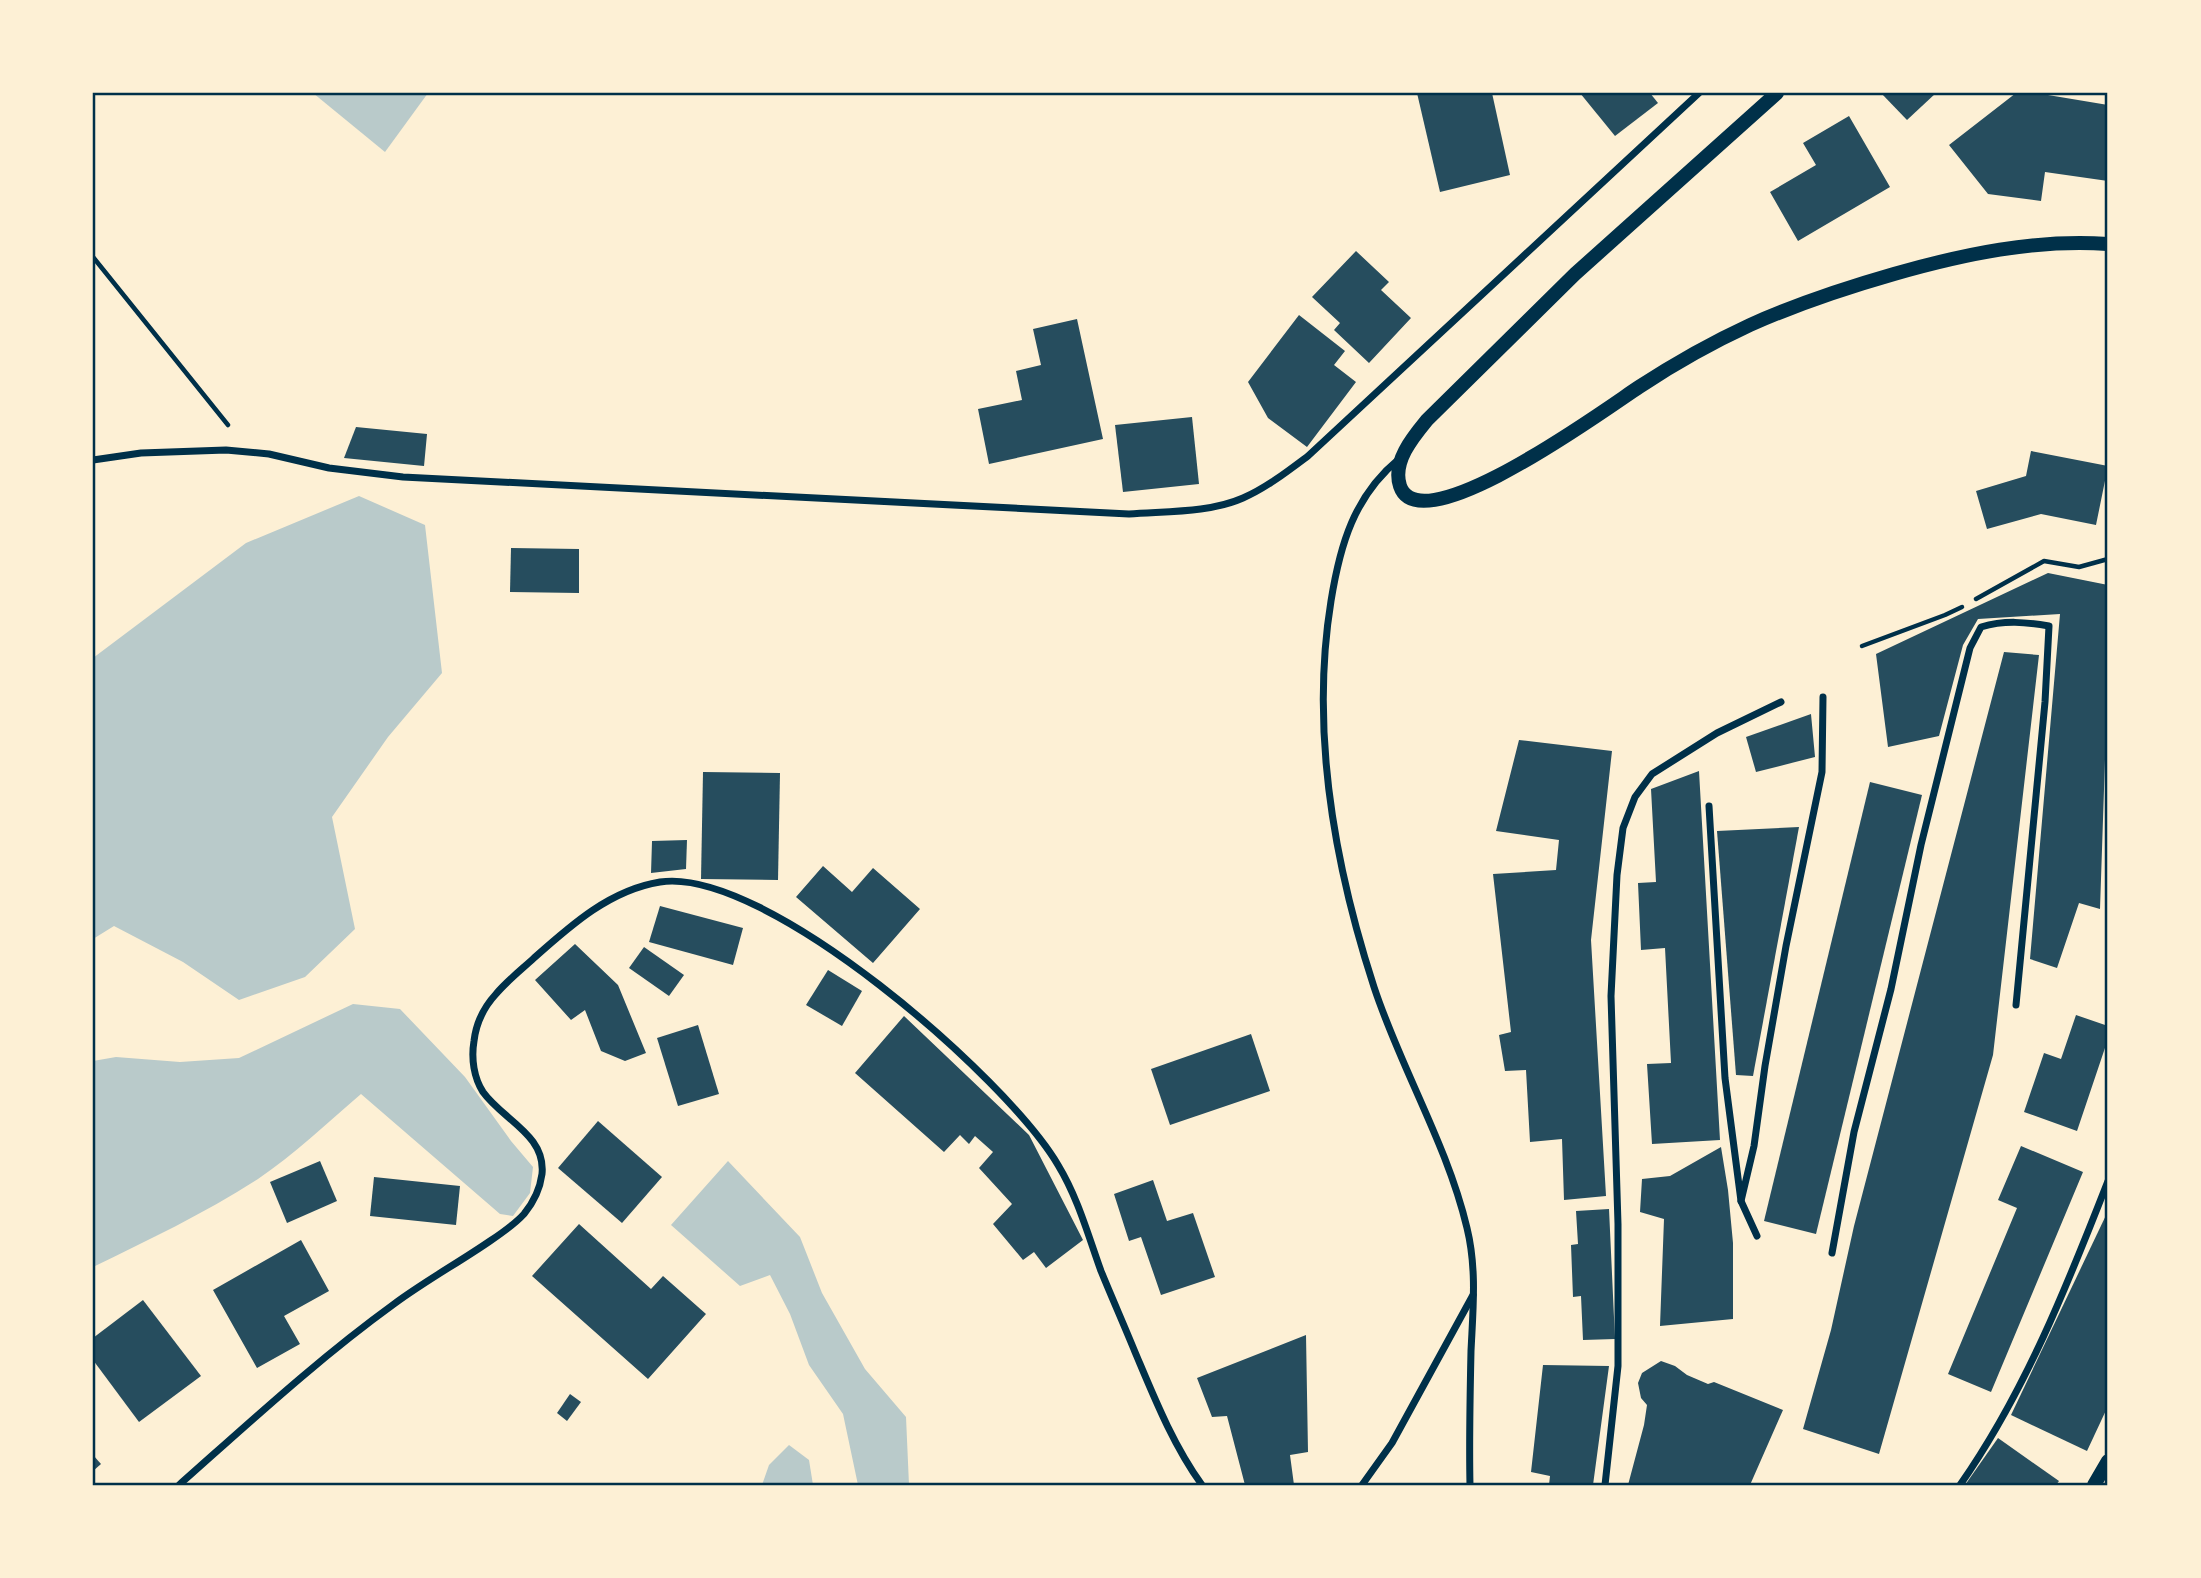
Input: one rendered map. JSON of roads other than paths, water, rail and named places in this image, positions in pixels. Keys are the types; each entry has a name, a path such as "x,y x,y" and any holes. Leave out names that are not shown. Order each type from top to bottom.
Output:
{"main road":[{"path":"1777,93 1574,274 1427,420 1402,457 1399,476 1405,495 1415,500 1447,497 1524,463 1693,354 1807,300 1950,258 2043,244 2108,244"},
{"path":"2094,1485 2108,1461"}],"street":[{"path":"93,460 141,453 201,450 269,454 341,470 403,477 1129,514 1219,505 1243,498 1308,456 1699,93"},
{"path":"1402,457 1376,480 1369,490 1343,544 1335,574 1324,647 1324,728 1328,779 1341,862 1363,948 1389,1027 1449,1168 1473,1257 1470,1485"},
{"path":"1832,1253 1854,1132 1891,989 1921,845 1970,648 1981,627 2000,621 2049,626 2045,702 2016,1005"},
{"path":"1741,1201 1754,1146 1786,946 1822,772 1823,698"},
{"path":"1605,1485 1618,1366 1618,1224 1611,996 1617,875 1623,828 1635,797 1652,774 1717,733 1781,702"},
{"path":"1709,806 1725,1078 1741,1201 1757,1236"},
{"path":"179,1485 317,1362 395,1303 508,1229 524,1214 536,1196 541,1179 542,1160 535,1142 485,1095 478,1081 474,1069 473,1046 485,1010 493,996 572,924 594,909 648,885 677,881 726,893 758,906 840,957 882,987 930,1028 1027,1121 1060,1167 1073,1194 1100,1269 1150,1389 1182,1453 1202,1485"},
{"path":"1960,1485 1994,1433 2024,1379 2108,1181"},
{"path":"1362,1485 1392,1443 1474,1292"}]}
